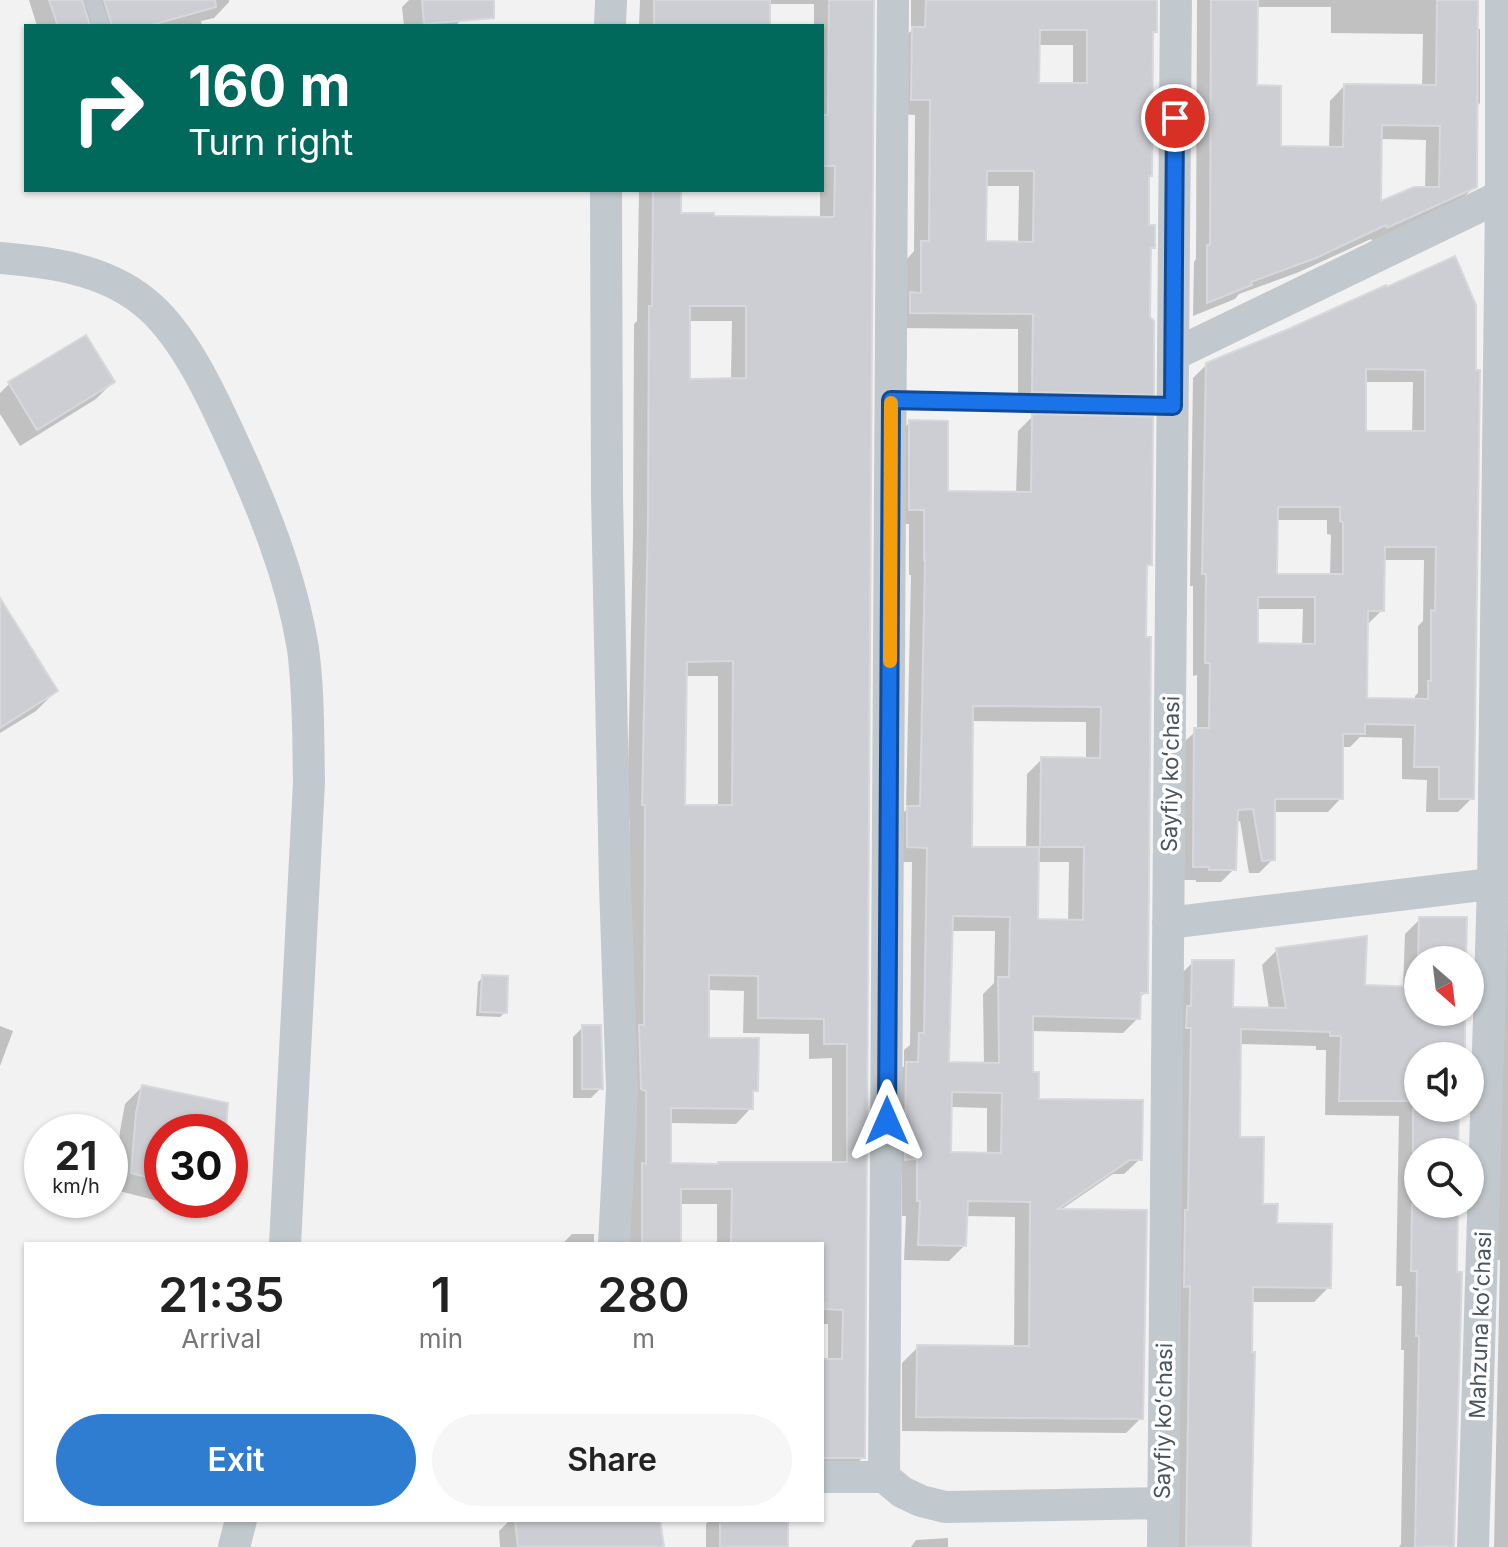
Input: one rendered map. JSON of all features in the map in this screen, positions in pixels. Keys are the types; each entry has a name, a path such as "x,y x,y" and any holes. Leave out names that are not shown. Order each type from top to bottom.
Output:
{"street":[{"path":"610,24 611,0"},
{"path":"884,1477 893,0"},
{"name":"Sayfiy koʻchasi","path":"1163,1547 1176,0"},
{"name":"Mahzuna koʻchasi","path":"1473,1547 1500,883 1504,250 1501,0"},
{"path":"606,192 607,496 622,1090 614,1242"},
{"path":"1173,355 1501,196"},
{"path":"0,258 82,270 144,301 164,323 187,353 215,403 259,500 293,597 303,652 309,782 285,1242"},
{"path":"1168,923 1500,883"},
{"path":"824,1477 884,1477 902,1492 945,1507 1162,1503"},
{"path":"234,1547 240,1522"}],"lane":[{"path":"93,0 100,24"},
{"path":"891,400 1173,406"}],"building":[{"path":"49,0 82,0 89,24 57,24"},
{"path":"104,0 215,0 216,7 155,24 111,24"},
{"path":"422,0 494,0 494,18 424,24"},
{"path":"654,0 770,0 770,24 654,24"},
{"path":"829,0 874,0 865,1458 824,1458 824,1359 842,1359 843,1310 825,1309 824,1242 731,1242 732,1189 681,1189 681,1242 642,1242 646,1091 641,1089 639,1025 644,1025 645,805 642,805 653,192 681,192 681,213 834,217 835,166 824,166 824,115 828,115","holes":["690,306 746,306 746,378 690,379","733,661 732,805 685,805 687,662","709,975 758,976 758,1018 824,1019 824,1044 847,1044 847,1162 671,1163 671,1108 753,1109 753,1091 758,1091 759,1038 709,1038"]},
{"path":"926,0 1157,0 1157,32 1153,32 1152,176 1149,176 1149,225 1155,225 1155,248 1151,248 1150,317 1154,321 1154,395 1032,392 1033,314 910,313 910,292 921,293 921,241 929,241 930,100 911,100 912,27 925,27","holes":["1040,30 1087,30 1087,83 1039,83","987,171 1034,171 1033,242 986,241"]},
{"path":"1211,0 1258,0 1257,85 1281,86 1281,146 1343,147 1344,84 1436,85 1437,0 1478,0 1477,187 1207,303 1207,245 1210,245","holes":["1382,125 1440,126 1439,187 1414,187 1381,201"]},
{"path":"1455,256 1476,305 1476,370 1480,370 1474,799 1439,799 1439,767 1414,767 1415,725 1365,724 1365,734 1343,734 1343,799 1275,799 1275,860 1262,861 1253,809 1238,810 1236,870 1193,867 1194,728 1209,728 1210,663 1205,663 1206,574 1202,574 1206,363","holes":["1366,369 1425,370 1425,431 1366,431","1278,507 1340,507 1343,574 1277,574","1385,547 1436,547 1428,699 1367,698 1368,611 1384,611","1258,597 1315,597 1315,644 1258,643"]},
{"path":"86,335 115,382 37,430 8,382"},
{"path":"1032,414 1153,417 1152,565 1147,565 1146,637 1151,637 1148,993 1141,993 1140,1019 1033,1016 1033,1072 1039,1072 1039,1099 1143,1100 1142,1160 1130,1160 1058,1209 1147,1210 1143,1419 916,1417 917,1345 1029,1346 1030,1202 968,1201 966,1246 918,1245 920,1201 917,1201 917,1159 905,1160 906,1062 918,1062 919,1033 924,1033 927,848 907,847 907,806 920,806 925,560 924,510 909,510 909,420 948,421 948,491 1031,492","holes":["973,706 1101,707 1100,758 1041,757 1040,847 1084,847 1083,920 1038,919 1039,847 972,847","953,916 1010,917 1009,977 998,977 999,1063 949,1062","952,1092 1002,1093 1001,1153 951,1152"]},
{"path":"0,598 58,691 0,728"},
{"path":"1419,917 1467,917 1466,946 1418,946"},
{"path":"1367,936 1365,985 1404,986 1404,1026 1465,1026 1465,1042 1404,1042 1404,1101 1339,1101 1341,1036 1330,1036 1330,1032 1241,1029 1240,1137 1264,1137 1263,1204 1278,1204 1277,1223 1332,1224 1331,1288 1253,1287 1252,1352 1255,1352 1251,1547 1186,1547 1190,1286 1184,1287 1191,1028 1186,1028 1187,1006 1191,1006 1192,960 1234,960 1233,1007 1286,1008 1276,948"},
{"path":"482,975 508,976 507,1013 480,1012"},
{"path":"582,1025 601,1025 603,1089 582,1089"},
{"path":"142,1085 228,1103 227,1114 144,1114 144,1176 131,1173 136,1113"},
{"path":"1413,1122 1459,1122 1458,1138 1413,1138"},
{"path":"1412,1218 1458,1218 1457,1272 1462,1272 1454,1547 1415,1547 1419,1336 1416,1336 1417,1271 1411,1271"},
{"path":"515,1522 660,1522 664,1547 518,1547"},
{"path":"720,1522 788,1522 788,1547 720,1547"}],"slow traffic":[{"path":"890,661 891,403"}],"route":[{"path":"887,1121 891,400 1173,406 1175,118"}]}
